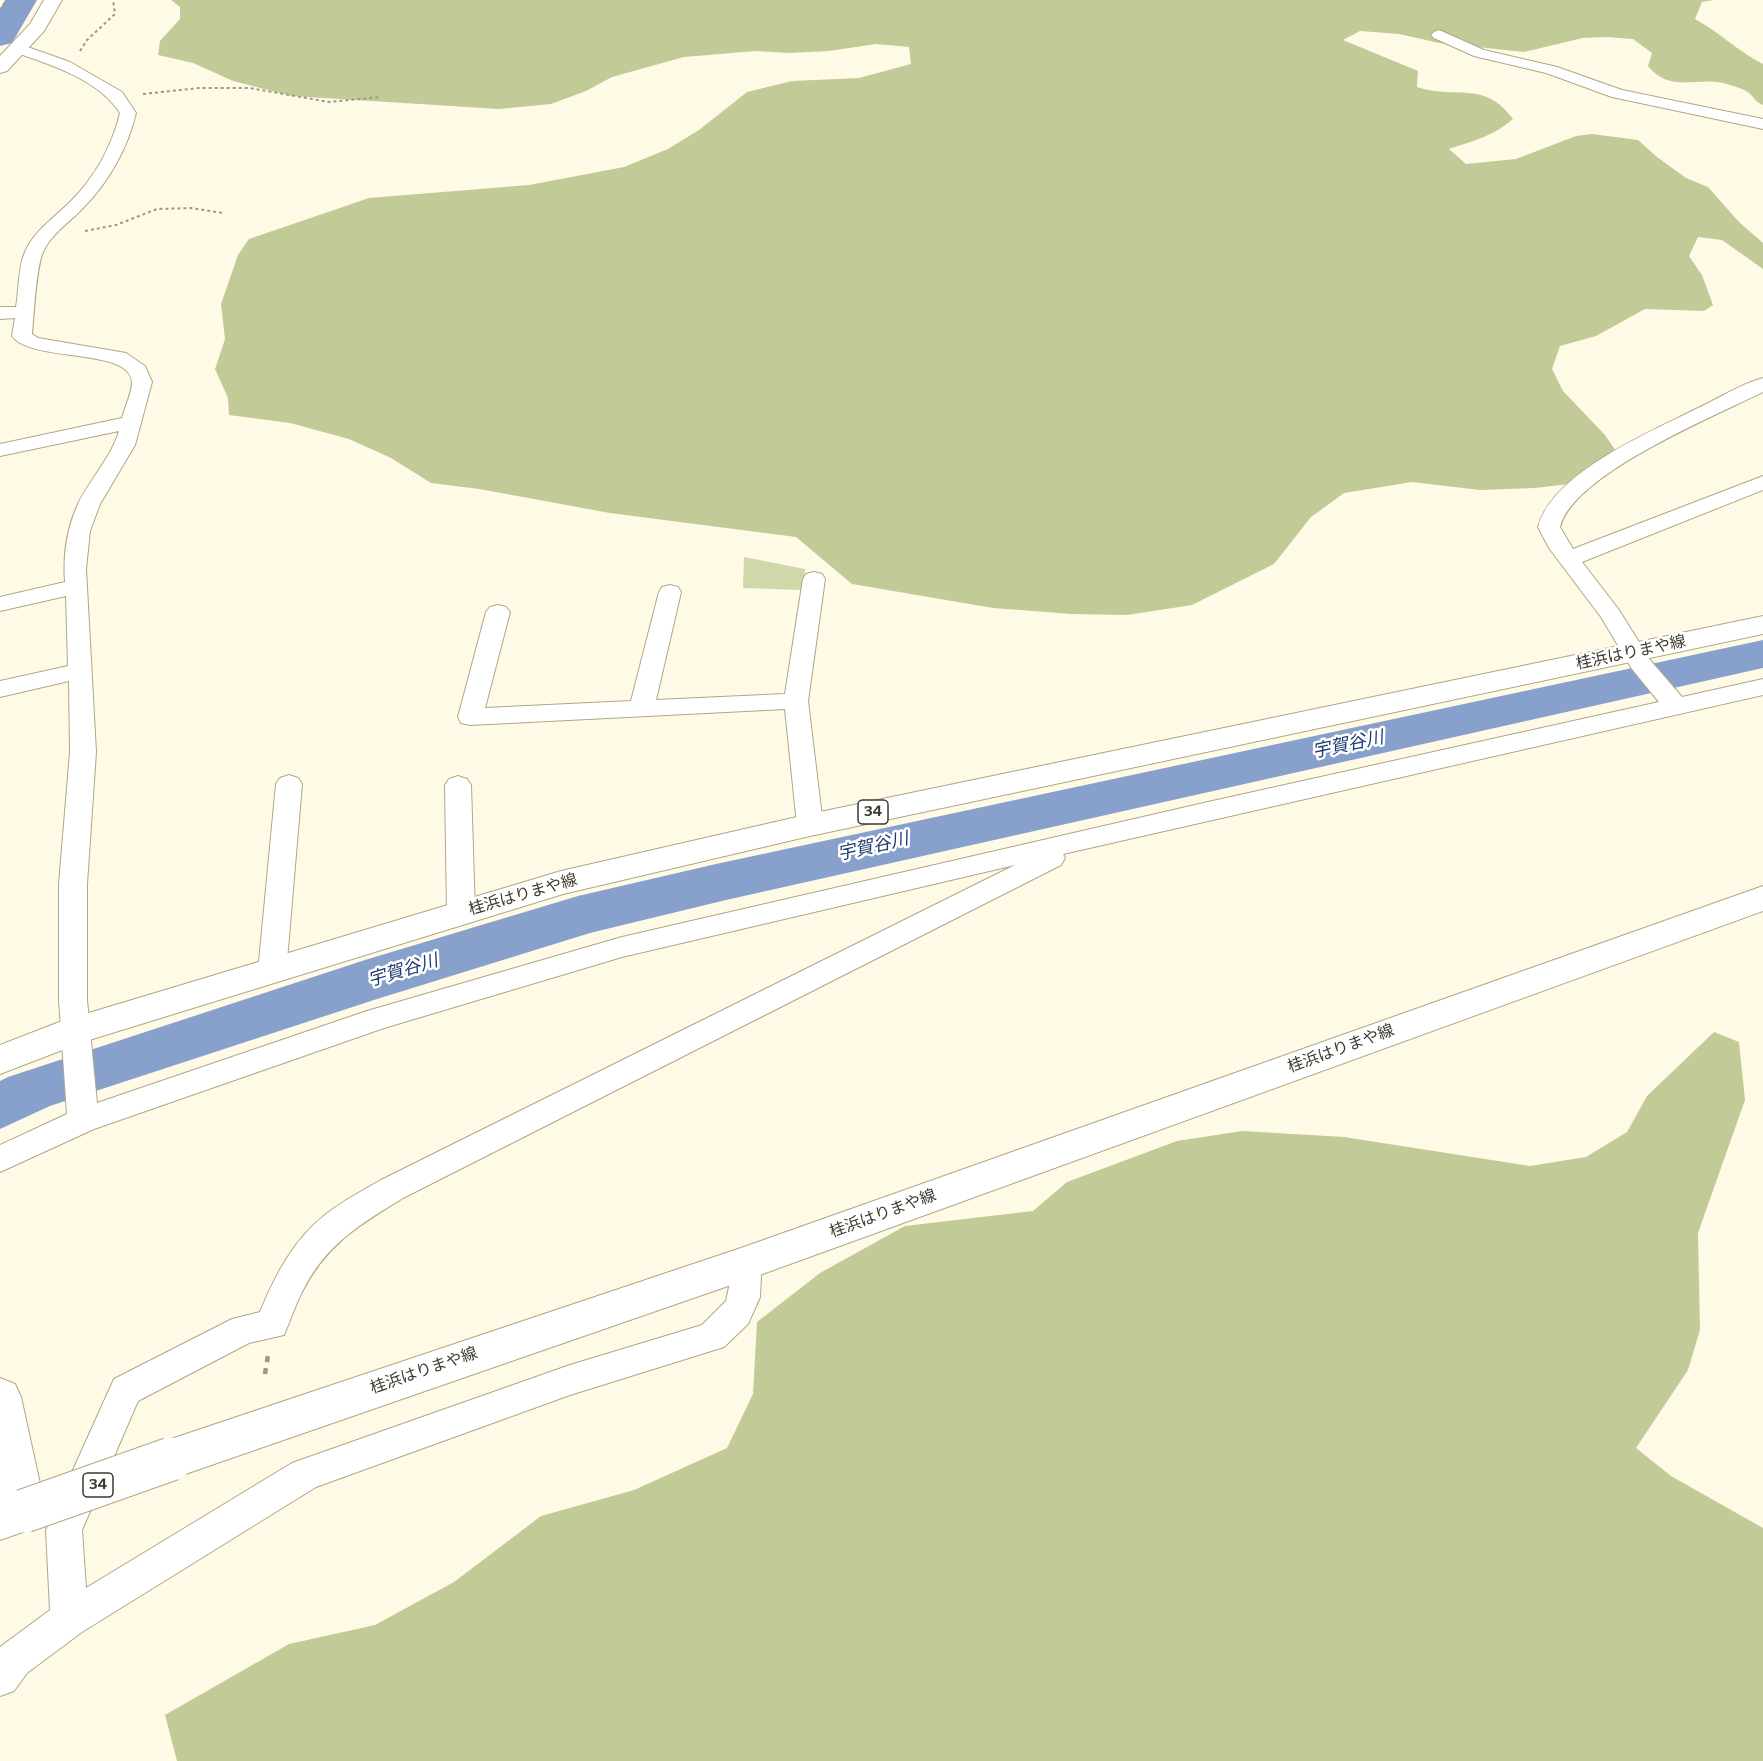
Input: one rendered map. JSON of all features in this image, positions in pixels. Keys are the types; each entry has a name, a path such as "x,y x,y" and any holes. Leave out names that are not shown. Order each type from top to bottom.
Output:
{"main road":[{"path":"0,67 38,27 53,0"},
{"name":"桂浜はりまや線","path":"0,1060 76,1041 272,972 561,883 810,825 1636,658 1763,625"},
{"name":"桂浜はりまや線","path":"12,1515 319,1407 743,1264 1763,898"},
{"path":"0,1397 12,1515"}],"street":[{"path":"1439,35 1479,53 1551,70 1618,94 1763,124"},
{"path":"19,49 65,65 118,99 128,113 125,132 86,195 38,243 33,254 22,336 32,343 119,357 138,370 142,382 125,445 89,504 79,531 75,569 83,752 73,884 76,1041 83,1114"},
{"path":"0,313 25,312"},
{"path":"1669,698 1636,658 1611,615 1557,543 1549,527 1552,515 1574,491 1613,459 1763,384"},
{"path":"0,450 130,422"},
{"path":"1569,560 1763,482"},
{"path":"810,825 796,701 814,579"},
{"path":"0,604 77,586"},
{"path":"642,708 670,592"},
{"path":"498,612 470,717 796,701"},
{"path":"0,689 81,671"},
{"path":"0,1159 83,1114 377,1019 621,947 1090,838 1669,698 1763,687"},
{"path":"272,972 289,784"},
{"path":"458,786 462,913"},
{"path":"69,1619 64,1530 126,1390 244,1329 272,1325 283,1293 307,1255 330,1229 402,1184 1090,838"},
{"path":"0,1677 14,1660 69,1619 305,1474 570,1380 712,1337 728,1326 742,1304 747,1285 743,1264"}],"path":[{"path":"0,10 7,0"},
{"path":"65,65 74,61 87,40 115,14 113,0"},
{"path":"118,99 156,92 199,88 249,88 329,102 380,97"},
{"path":"38,243 116,225 157,209 191,208 223,213"}],"green space":[{"path":"171,0 1714,0 1702,2 1695,19 1763,64 1763,105 1746,91 1723,83 1674,82 1665,79 1648,66 1652,53 1633,39 1583,38 1524,52 1439,43 1399,34 1360,31 1343,40 1418,71 1417,87 1480,95 1502,107 1513,119 1506,125 1483,137 1449,149 1466,164 1516,159 1576,136 1592,134 1638,140 1686,178 1708,187 1739,222 1763,243 1763,269 1722,240 1698,237 1689,256 1702,275 1713,305 1704,311 1645,309 1596,336 1560,346 1552,369 1563,391 1605,435 1624,463 1594,481 1535,488 1480,490 1412,482 1344,493 1311,517 1274,564 1192,605 1127,615 1072,614 993,608 852,584 796,537 610,513 479,489 431,483 391,458 349,439 290,423 229,415 228,398 215,369 225,339 221,304 238,255 249,239 369,198 529,185 624,167 668,149 699,130 747,92 792,81 859,78 911,64 909,47 876,44 829,51 790,53 756,51 684,57 612,77 586,91 551,104 499,109 292,96 233,81 193,63 158,55 160,41 180,19 180,7"},
{"path":"744,557 805,569 802,590 743,588"},
{"path":"1714,1032 1739,1042 1745,1100 1698,1233 1700,1330 1688,1370 1636,1448 1671,1476 1763,1528 1763,1761 177,1761 165,1715 289,1644 375,1625 454,1582 541,1516 634,1490 727,1448 753,1394 757,1322 820,1273 905,1226 1033,1211 1067,1182 1177,1141 1242,1131 1344,1137 1530,1166 1586,1157 1627,1132 1647,1096"}],"water":[{"name":"宇賀谷川","path":"1763,640 1763,668 726,900 590,933 377,999 50,1106 0,1129 0,1081 8,1077 365,960 578,896 716,864"}],"waterway":[{"path":"0,36 21,0"}]}
